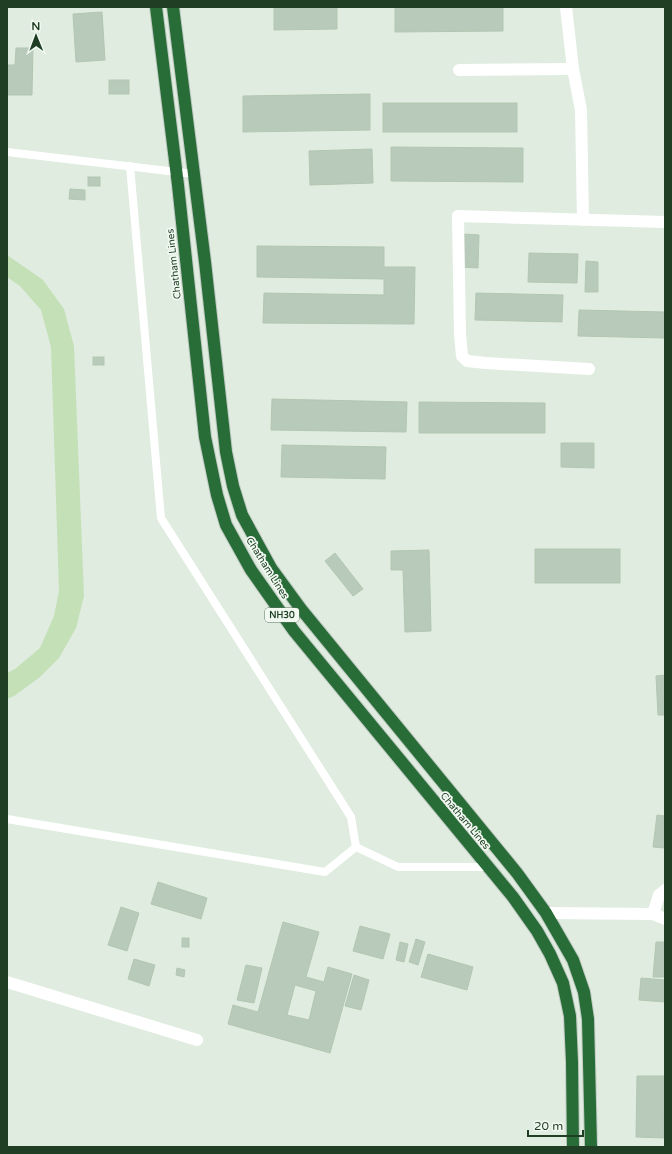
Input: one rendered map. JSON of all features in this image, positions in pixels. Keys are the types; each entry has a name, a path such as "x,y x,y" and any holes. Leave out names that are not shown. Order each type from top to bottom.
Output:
{"highway":[{"name":"Chatham Lines","path":"156,7 205,437 217,495 226,525 251,570 294,631 513,897 537,931 550,954 563,983 570,1016 573,1147"},
{"name":"Chatham Lines","path":"173,7 226,452 233,486 242,515 271,568 301,609 517,873 546,913 573,960 584,992 588,1019 591,1147"}],"street":[{"path":"566,7 573,69 581,110 583,220"},
{"path":"459,70 573,69"},
{"path":"588,369 466,361 462,356 460,334 458,216 665,222"},
{"path":"653,914 659,895 665,890"},
{"path":"546,913 653,914 665,919"},
{"path":"7,982 196,1040"}],"lane":[{"path":"7,152 194,174"},
{"path":"130,166 161,518 351,817 356,847"},
{"path":"7,819 325,872 356,847"},
{"path":"356,847 398,867 488,867"}],"green space":[{"path":"7,255 43,280 64,309 74,346 84,596 76,628 59,658 40,677 14,696 7,699 7,673 15,669 40,648 54,616 59,591 51,347 41,310 20,286 7,277"}],"building":[{"path":"274,7 337,7 337,29 274,30"},
{"path":"395,7 503,7 503,31 395,32"},
{"path":"102,12 105,60 76,62 73,14"},
{"path":"16,48 33,48 32,95 7,95 7,65 15,65"},
{"path":"109,80 129,80 129,94 109,94"},
{"path":"370,94 370,130 243,132 243,96"},
{"path":"383,103 517,103 517,132 383,132"},
{"path":"391,147 523,148 523,182 391,181"},
{"path":"372,149 373,183 310,185 309,151"},
{"path":"88,177 100,177 100,186 88,186"},
{"path":"70,189 85,190 85,200 69,199"},
{"path":"462,234 479,235 478,268 462,267"},
{"path":"257,246 384,247 384,267 415,267 414,324 263,323 264,293 384,295 384,279 257,277"},
{"path":"529,253 578,254 577,283 528,282"},
{"path":"586,261 598,262 598,292 585,292"},
{"path":"476,293 563,295 562,322 475,320"},
{"path":"579,310 665,312 665,338 578,336"},
{"path":"93,357 104,357 104,365 93,365"},
{"path":"272,399 407,402 406,432 271,430"},
{"path":"419,402 545,403 545,433 419,433"},
{"path":"561,443 594,443 594,468 561,467"},
{"path":"282,445 386,447 385,479 281,477"},
{"path":"535,549 620,549 620,583 535,583"},
{"path":"429,550 431,631 405,632 403,570 391,570 391,551"},
{"path":"335,553 363,589 353,596 325,561"},
{"path":"665,675 665,715 658,715 656,676"},
{"path":"657,815 665,816 665,848 653,847"},
{"path":"158,882 207,898 201,919 151,904"},
{"path":"121,907 139,913 127,951 108,945"},
{"path":"283,922 319,932 306,977 324,982 328,967 352,974 330,1053 228,1024 233,1005 258,1012","holes":["295,985 316,991 309,1020 287,1015"]},
{"path":"360,926 390,934 383,959 353,951"},
{"path":"182,938 189,938 189,947 182,947"},
{"path":"416,939 425,942 418,965 409,962"},
{"path":"400,942 408,944 404,962 396,960"},
{"path":"656,942 665,942 665,977 653,977"},
{"path":"428,954 473,967 467,990 421,977"},
{"path":"134,959 155,965 149,986 128,979"},
{"path":"246,965 262,968 254,1003 237,1000"},
{"path":"177,968 185,970 184,977 176,975"},
{"path":"354,975 369,980 361,1010 345,1006"},
{"path":"641,978 665,980 665,1002 639,1000"},
{"path":"637,1076 665,1076 664,1138 636,1137"}]}
